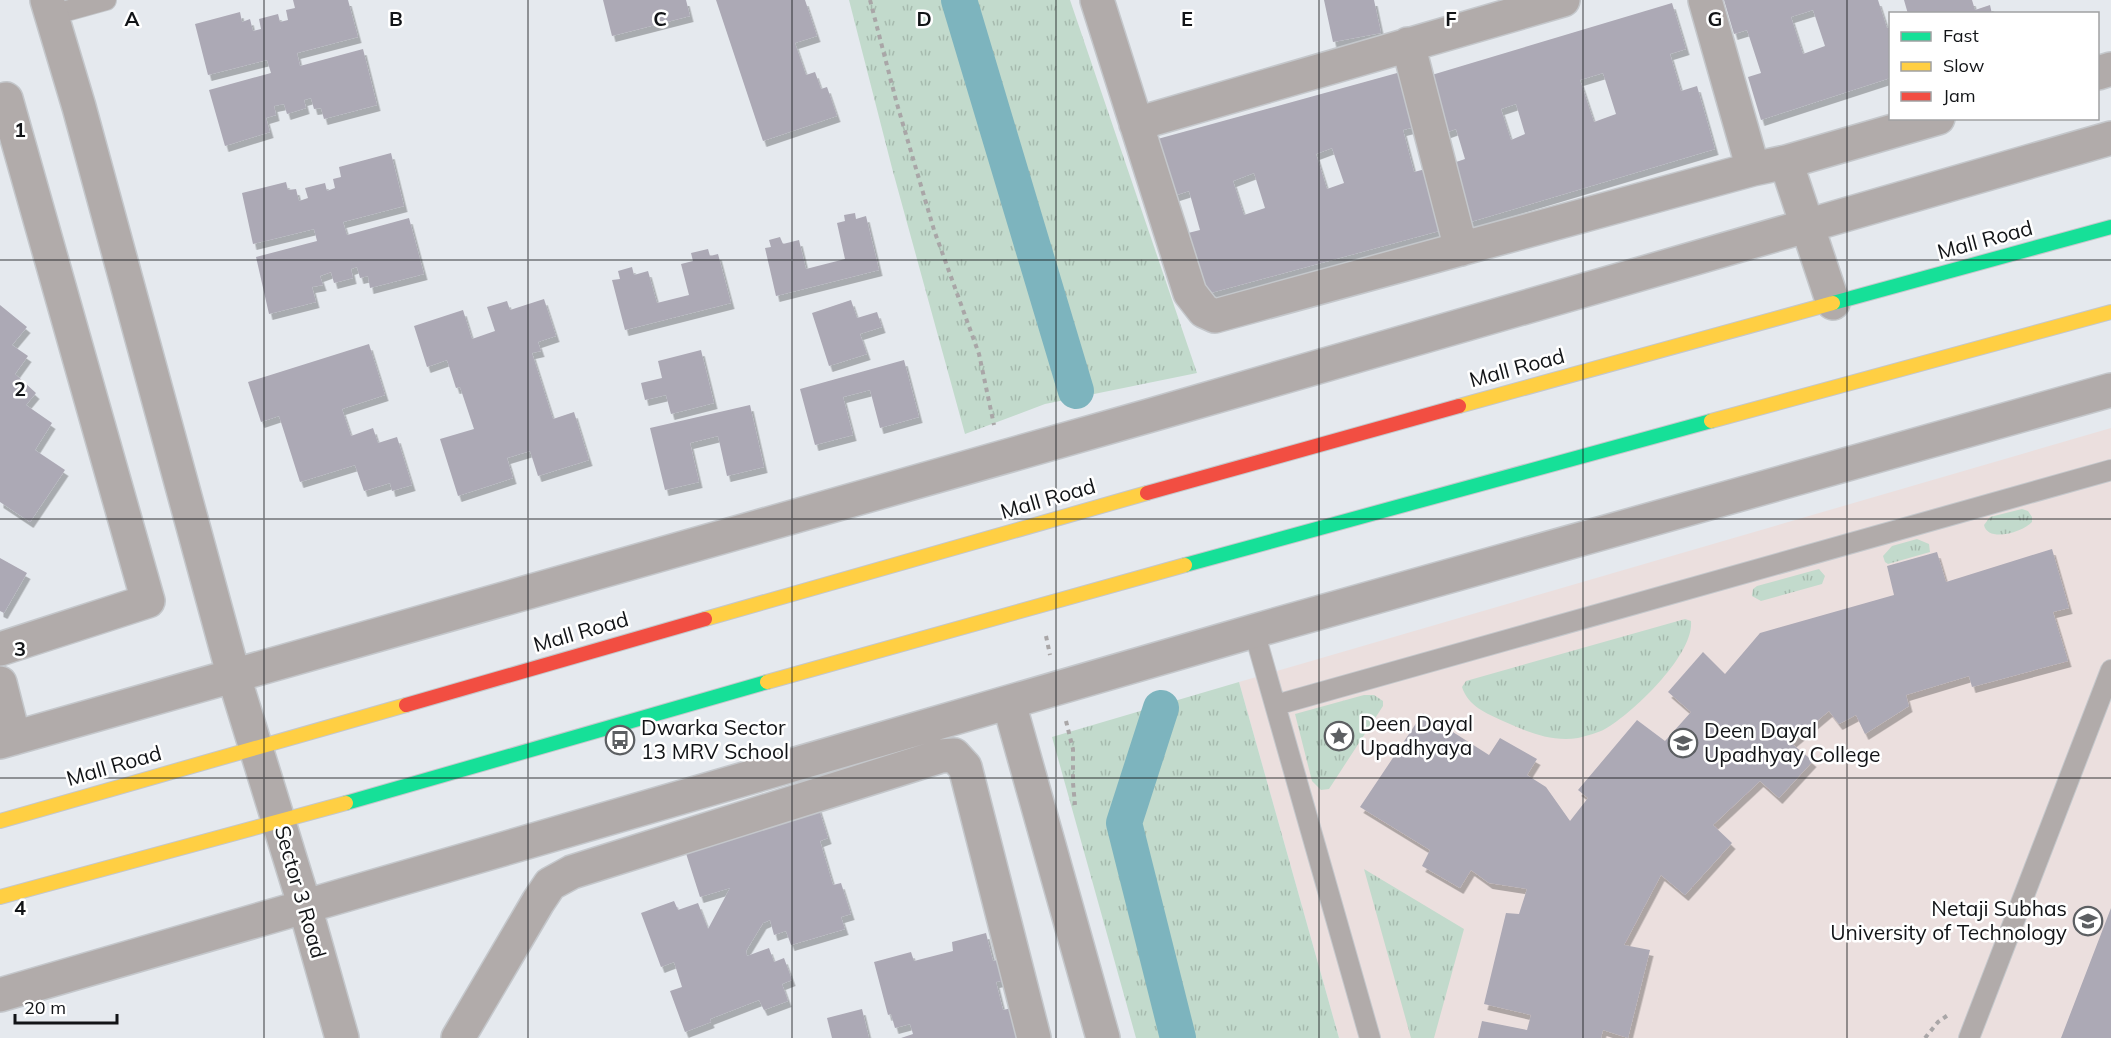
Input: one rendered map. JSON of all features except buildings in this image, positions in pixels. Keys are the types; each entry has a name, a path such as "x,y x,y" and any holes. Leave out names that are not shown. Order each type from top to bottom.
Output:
{"main road":[{"name":"Mall Road","path":"0,821 1261,460 2111,227"},
{"path":"0,897 279,822 1038,605 2111,312"}],"street":[{"path":"1097,0 1190,293 1204,311 1215,316 1753,169 1786,162 1931,120"},
{"path":"1705,0 1753,169"},
{"path":"1136,124 1408,45 1541,3"},
{"name":"Sector 3 Road","path":"50,8 234,677 305,906 342,1038"},
{"path":"1408,45 1461,249"},
{"path":"0,101 6,99 148,601 0,649"},
{"path":"0,683 7,740 1002,458 2111,138"},
{"path":"1786,162 1833,303"},
{"path":"0,995 1254,631 2111,390"},
{"path":"1009,703 1103,1038"},
{"path":"458,1038 550,884 583,869 941,756 954,756 964,767 1034,1038"}],"lane":[{"path":"50,8 106,0"},
{"path":"1276,705 2111,470"},
{"path":"1254,631 1370,1038"},
{"path":"1969,1038 2111,670"}],"path":[{"path":"870,0 897,104 934,230 979,354 1002,458"},
{"path":"1038,605 1058,688"}],"shaded area":[{"name":"Deen Dayal Upadhyay College","path":"2111,428 2111,1038 1339,1038 1239,682"}],"green space":[{"path":"849,0 1070,0 1197,373 1045,404 965,434 892,168"},
{"path":"2022,509 2028,511 2032,522 2014,532 1992,534 1984,525 1990,517"},
{"path":"1917,539 1929,544 1930,552 1888,564 1885,562 1883,556 1892,546"},
{"path":"1819,569 1825,576 1822,584 1761,601 1752,596 1753,589 1757,586"},
{"path":"1685,619 1691,621 1689,635 1683,650 1660,682 1617,721 1592,734 1578,738 1558,739 1530,732 1478,708 1465,694 1462,687 1466,681"},
{"path":"1239,682 1339,1038 1136,1038 1052,737"},
{"path":"1364,695 1374,695 1383,701 1383,706 1329,789 1321,790 1312,781 1295,714"},
{"path":"1364,869 1464,929 1434,1038 1411,1038"}],"waterway":[{"path":"959,0 1076,391"},
{"path":"1161,708 1124,823 1178,1038"}],"traffic: fast":[{"path":"1833,303 2111,227"},
{"path":"1185,565 1711,421"},
{"path":"346,803 767,682"}],"traffic: slow":[{"path":"1459,406 1833,303"},
{"path":"1711,421 2111,312"},
{"path":"705,619 1147,493"},
{"path":"767,682 1185,565"},
{"path":"0,821 406,705"},
{"path":"0,897 346,803"}],"traffic: jam":[{"path":"1147,493 1459,406"},
{"path":"406,705 705,619"}],"place":[{"name":"Deen Dayal Upadhyaya","path":"1339,736"},
{"name":"Dwarka Sector 13 MRV School","path":"620,740"},
{"name":"Deen Dayal Upadhyay College","path":"1683,743"},
{"name":"Netaji Subhas University of Technology","path":"2088,921"}]}
